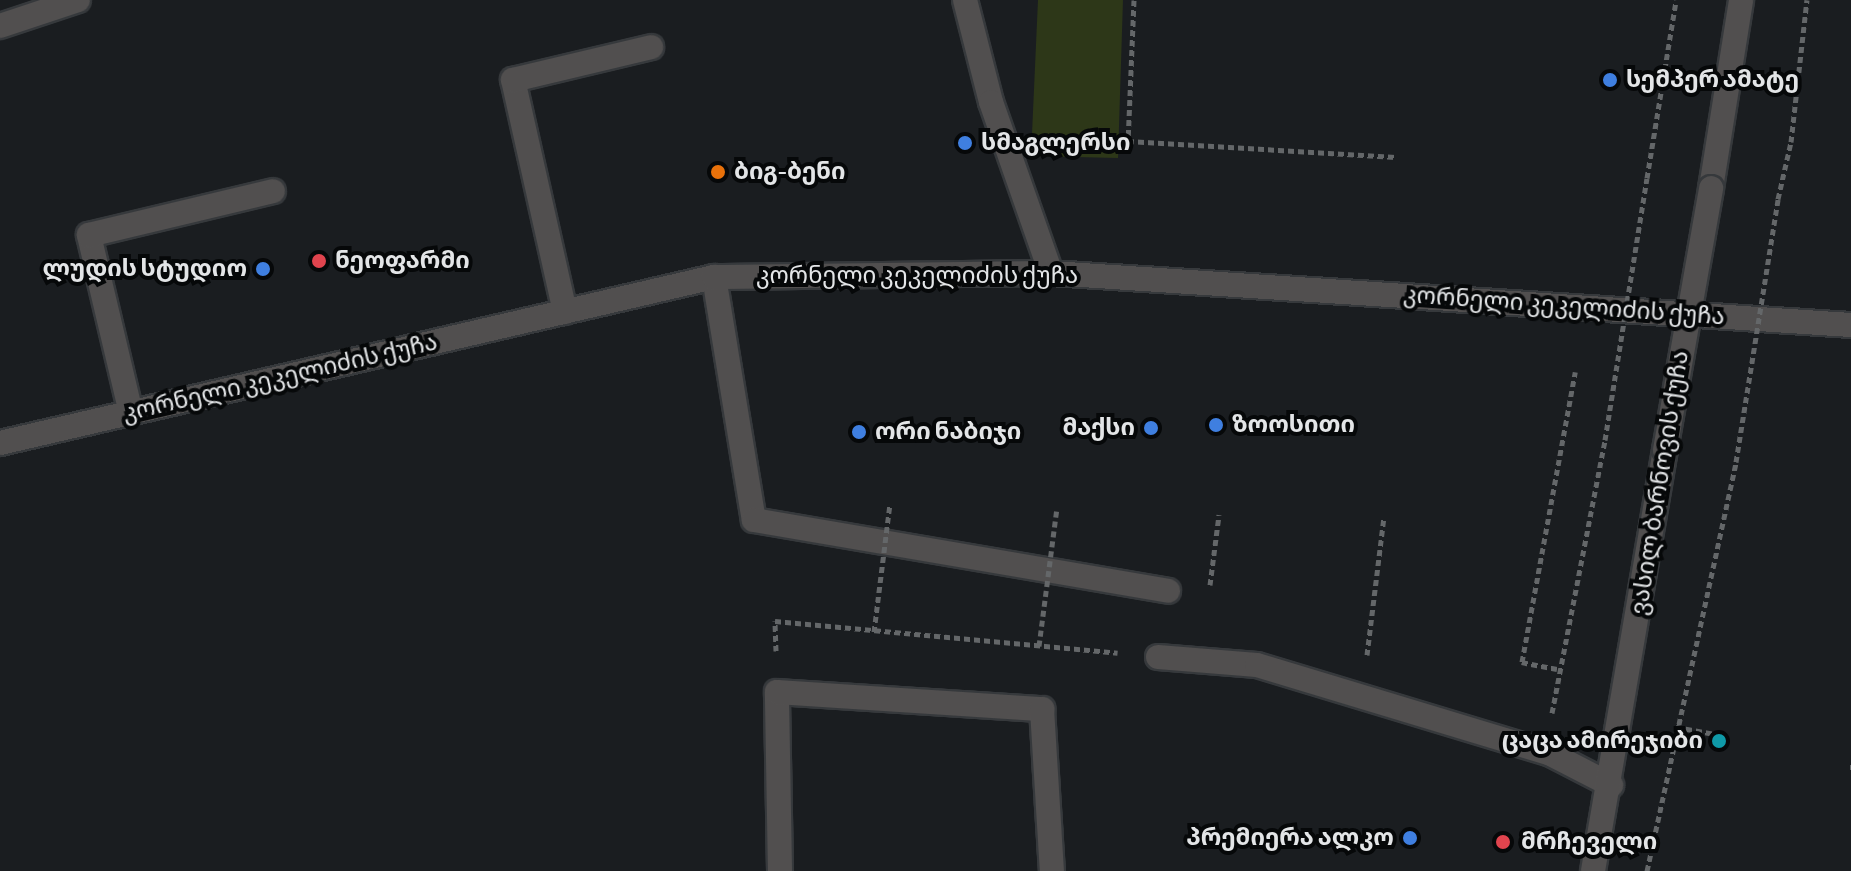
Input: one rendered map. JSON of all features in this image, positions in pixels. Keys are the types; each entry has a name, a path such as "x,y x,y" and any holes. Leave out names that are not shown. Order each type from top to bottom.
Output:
{"street":[{"path":"0,26 78,0"},
{"path":"965,0 991,102 1051,273"},
{"name":"ვასილ ბარნოვის ქუჩა","path":"1593,871 1611,785 1741,0"},
{"path":"565,312 513,80 651,47"},
{"path":"131,413 89,235 273,191"},
{"name":"კორნელი კეკელიძის ქუჩა","path":"0,443 714,277 1051,273 1851,325"},
{"path":"714,277 754,520 1168,591"},
{"path":"1158,657 1257,665 1361,700 1549,753 1611,785"},
{"path":"780,871 777,692 1042,709 1052,871"}],"path":[{"path":"1134,0 1128,141 1396,157"},
{"path":"1555,683 1605,440 1676,0"},
{"path":"1647,871 1736,462 1807,0"},
{"path":"1557,669 1522,662 1575,372"},
{"path":"874,632 890,504"},
{"path":"1039,646 1057,507"},
{"path":"1361,700 1384,517"},
{"path":"775,621 1123,654"},
{"path":"1676,727 1720,735"}],"green space":[{"path":"1038,0 1123,0 1118,158 1031,156"}],"place":[{"name":"სემპერ ამატე","path":"1610,80"},
{"name":"სმაგლერსი","path":"965,143"},
{"name":"ბიგ-ბენი","path":"718,172"},
{"name":"ნეოფარმი","path":"319,261"},
{"name":"ლუდის სტუდიო","path":"263,269"},
{"name":"ზოოსითი","path":"1216,425"},
{"name":"მაქსი","path":"1151,428"},
{"name":"ორი ნაბიჯი","path":"859,432"},
{"name":"ცაცა ამირეჯიბი","path":"1719,741"},
{"name":"პრემიერა ალკო","path":"1410,838"},
{"name":"მრჩეველი","path":"1503,842"}]}
